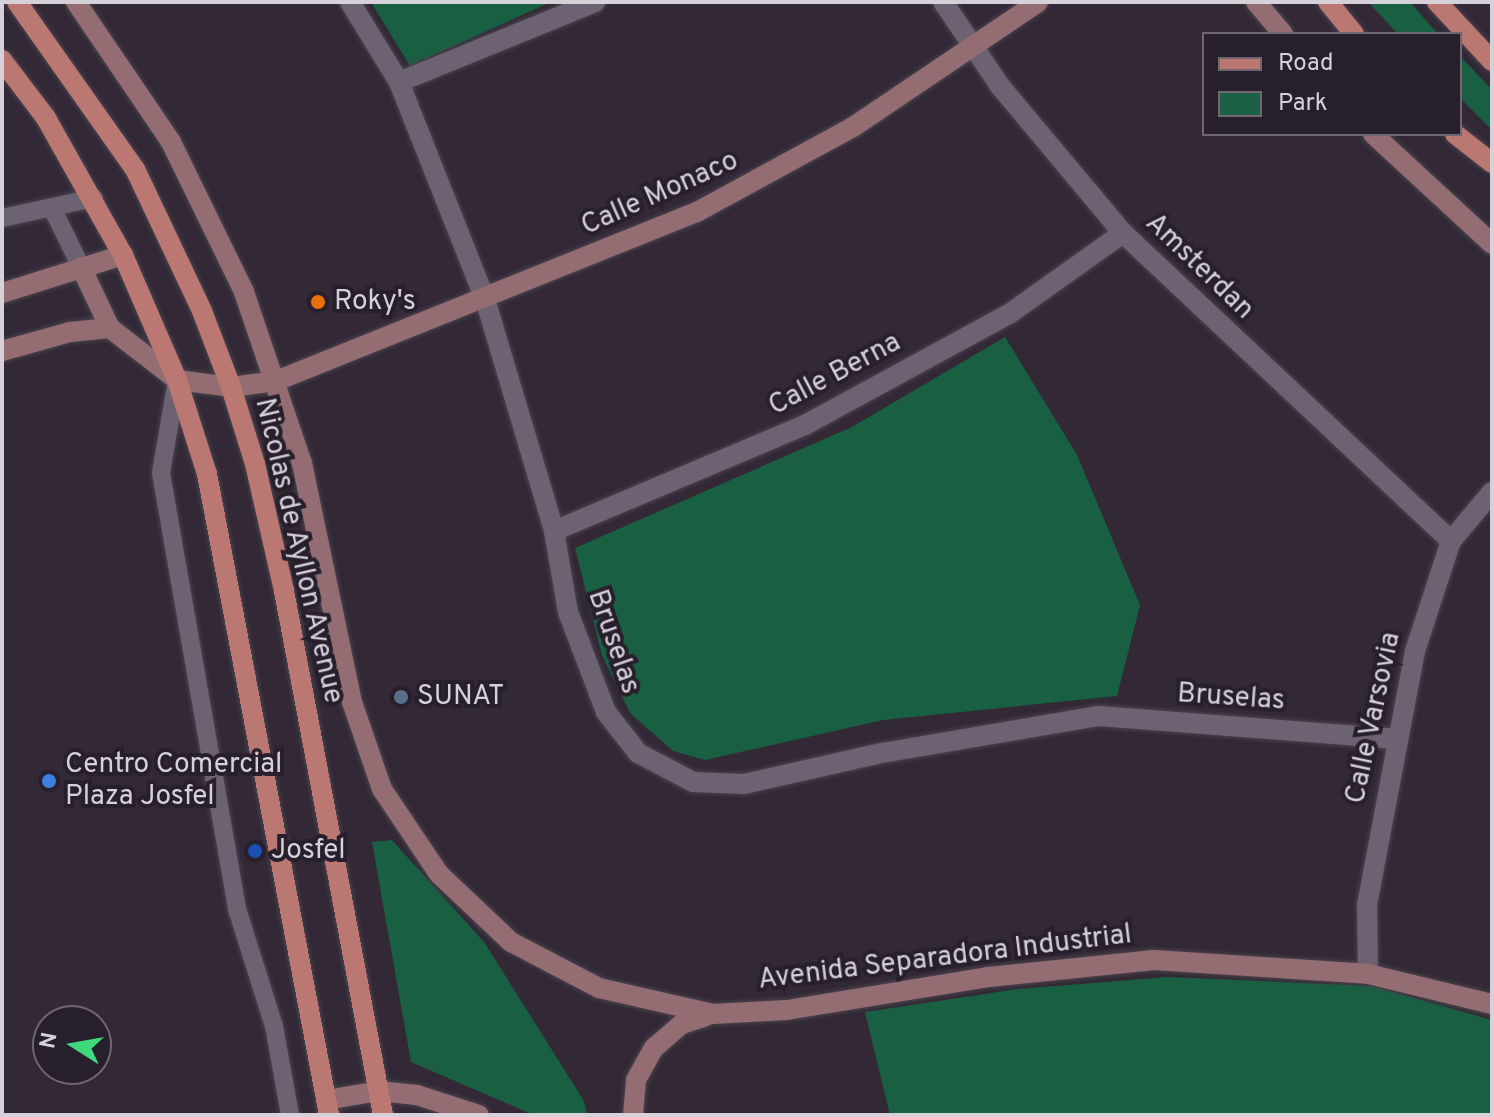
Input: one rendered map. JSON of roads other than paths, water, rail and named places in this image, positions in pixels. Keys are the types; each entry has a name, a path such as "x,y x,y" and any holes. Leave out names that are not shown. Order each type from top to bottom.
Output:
{"main road":[{"name":"Nicolas de Ayllon Avenue","path":"17,2 135,169 202,311 231,387 284,591 383,1115"},
{"name":"Nicolas de Ayllon Avenue","path":"76,2 171,142 214,222 276,381 317,519 352,702 370,762 397,816 439,874 511,942"},
{"name":"Calle Monaco","path":"177,380 231,387 276,381 643,236 751,185 853,127 1038,2"},
{"path":"1256,2 1281,32"},
{"path":"1328,2 1352,32"},
{"path":"1437,2 1492,61"},
{"path":"2,60 46,118 94,198 123,255 177,380 226,555 328,1108"},
{"path":"1375,136 1492,244"},
{"path":"1458,136 1492,163"},
{"path":"4,289 123,255"},
{"path":"81,267 110,328 177,380"},
{"path":"2,351 70,332 110,328"},
{"name":"Avenida Separadora Industrial","path":"511,942 599,988 713,1014 787,1010 989,977 1154,960 1368,974 1492,1004"},
{"path":"633,1115 636,1080 654,1048 682,1024 713,1014"},
{"path":"309,1115 379,1091 417,1095 479,1115"}],"street":[{"name":"Bruselas","path":"350,2 399,82 485,299 554,531 568,612 606,712 638,753 693,782 744,784 882,753 1099,716 1395,739"},
{"path":"399,82 595,2"},
{"name":"Amsterdan","path":"943,2 971,47 1123,233 1451,541"},
{"name":"Calle Berna","path":"554,531 805,425 1009,314 1123,233"},
{"name":"Calle Varsovia","path":"1368,974 1367,905 1395,739 1427,606 1451,541 1492,492"}],"lane":[{"path":"2,218 94,198"},
{"path":"52,208 81,267"},
{"path":"177,380 161,473 238,912 274,1026 290,1115"}],"place":[{"name":"Roky's","path":"318,302"},
{"name":"SUNAT","path":"401,697"},
{"name":"Centro Comercial Plaza Josfel","path":"49,781"},
{"name":"Josfel","path":"255,851"}]}
